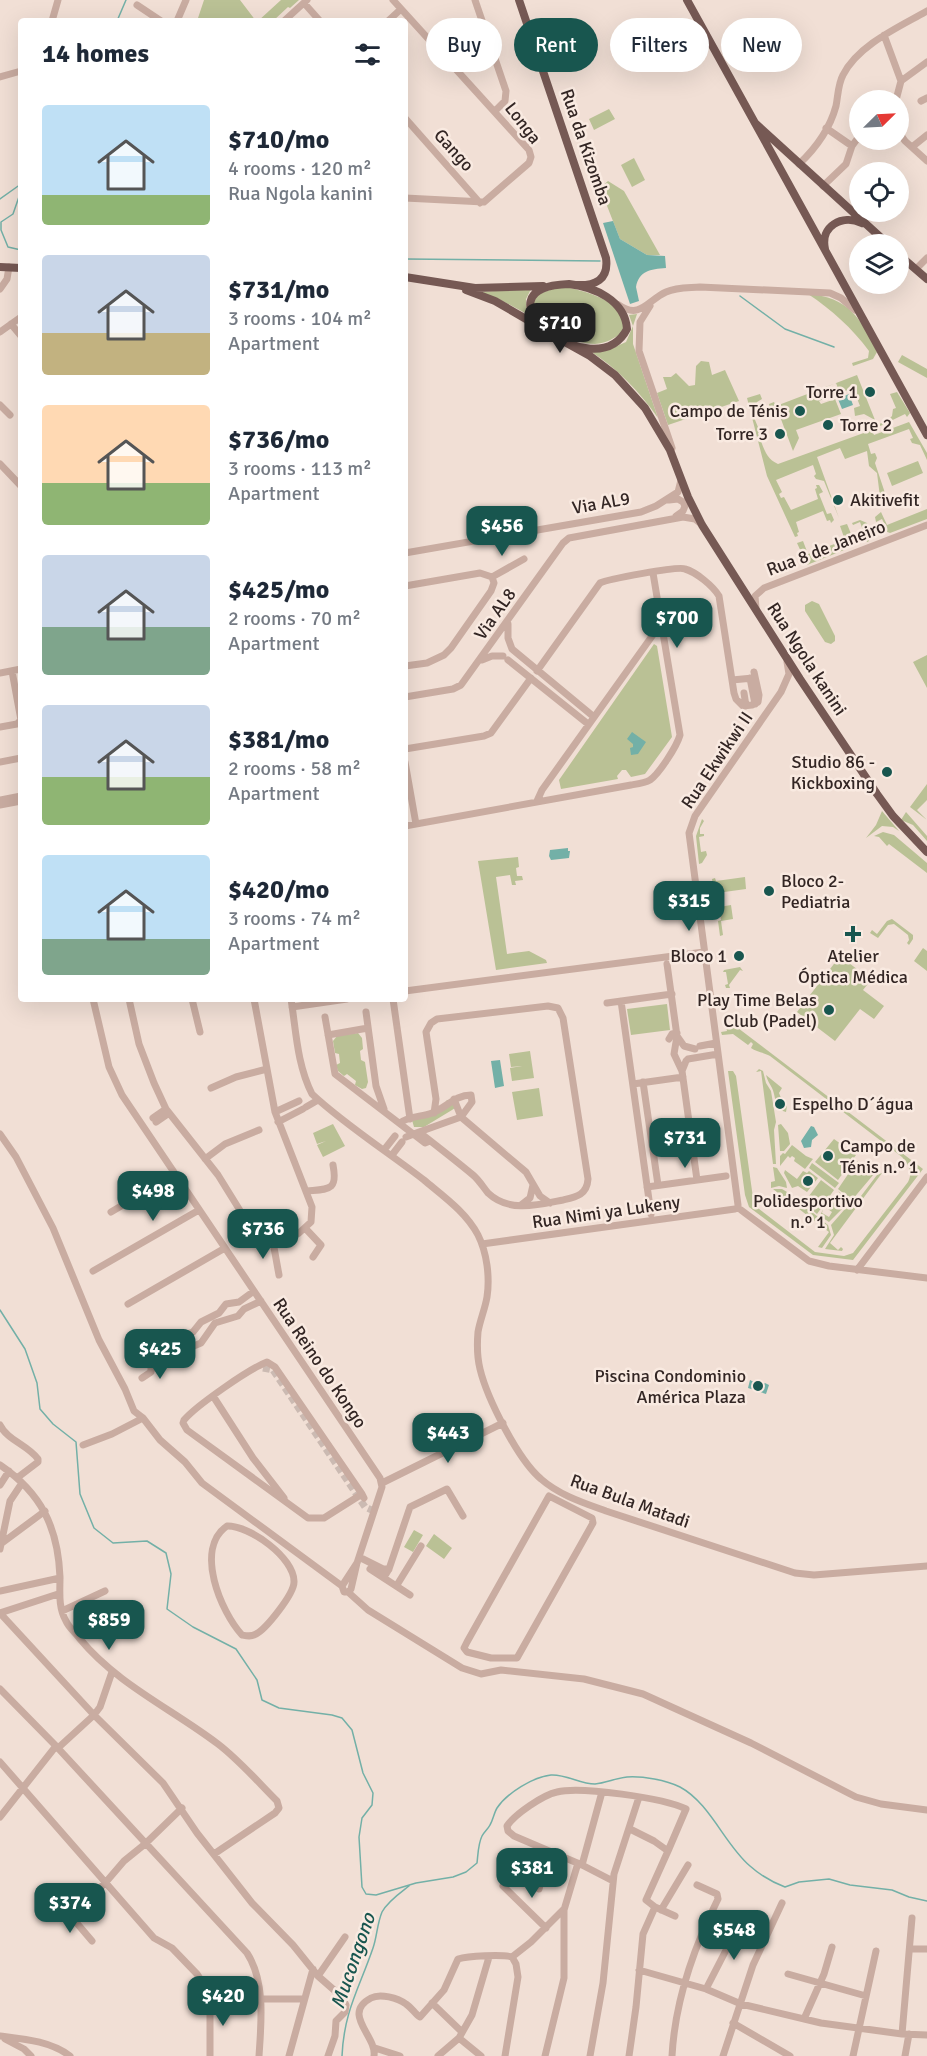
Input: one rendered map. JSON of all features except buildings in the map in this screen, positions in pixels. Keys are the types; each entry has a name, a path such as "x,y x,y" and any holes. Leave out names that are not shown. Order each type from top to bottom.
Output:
{"main road":[{"name":"Rua da Kizomba","path":"519,0 606,258 607,269 598,281 588,286 576,285"},
{"path":"687,0 927,435"},
{"path":"755,123 877,234"},
{"path":"828,258 824,241 831,225 837,221 854,219 867,225"},
{"path":"909,263 927,279"},
{"path":"408,278 483,296 506,306 563,341 581,347 609,345 618,341 627,329 623,314 610,299 592,289 576,285 485,288 425,281"},
{"path":"546,331 535,319 530,302 533,294 538,290 559,285"},
{"name":"Rua Ngola kanini","path":"563,341 603,366 633,393 659,429 702,525 758,614 881,800 927,852"}],"street":[{"path":"53,18 58,0"},
{"path":"178,18 186,0"},
{"name":"Longa","path":"393,0 529,150 531,157 529,163 491,198 480,203"},
{"path":"475,0 506,91 505,101 495,111"},
{"path":"287,18 306,1 319,18"},
{"path":"137,5 156,18"},
{"path":"391,18 401,9"},
{"path":"799,164 814,148 826,128 835,108 842,76 858,56 884,35 927,11"},
{"path":"884,35 901,81 899,90"},
{"path":"901,81 927,62"},
{"path":"0,77 18,72"},
{"name":"Gango","path":"408,126 480,203"},
{"path":"826,128 849,144"},
{"path":"912,147 927,135"},
{"path":"909,144 927,161"},
{"path":"824,186 846,164 851,150"},
{"path":"408,198 480,203"},
{"path":"916,269 927,258"},
{"path":"0,290 7,279 4,267"},
{"path":"610,299 625,309 632,310 644,307 672,290 690,288 830,293 852,306 866,325"},
{"name":"Rua Ngola kanini","path":"658,297 640,322 639,351 680,476"},
{"path":"0,332 18,319"},
{"path":"11,324 18,332"},
{"path":"0,405 10,416"},
{"path":"0,464 18,483"},
{"name":"Via AL9","path":"408,552 648,510 678,492 680,476"},
{"path":"663,502 678,499 685,506 683,511 668,519"},
{"path":"617,516 624,520 623,525 619,528"},
{"path":"572,523 567,526 567,532 570,535 689,517 702,525"},
{"name":"Rua 8 de Janeiro","path":"758,614 755,596 764,588 927,525"},
{"name":"Via AL8","path":"408,696 458,688 465,682 563,543 575,535"},
{"path":"408,585 480,573 492,577 524,559"},
{"path":"537,671 600,583 683,568 717,592 736,699 740,704 752,705"},
{"path":"408,825 631,785 645,782 655,775 680,735 653,573"},
{"path":"408,665 436,659 451,648 491,591 494,583 492,577"},
{"path":"509,619 507,634 512,650 594,717"},
{"path":"537,801 542,790 588,724 660,625"},
{"name":"Rua Ekwikwi II","path":"738,1208 689,833 695,816 781,692 789,674 784,653"},
{"path":"480,662 489,657 506,658 588,724"},
{"path":"0,673 18,670"},
{"path":"12,671 17,680"},
{"path":"732,680 753,676 752,705"},
{"path":"408,749 491,733 531,678"},
{"path":"781,692 793,682 805,686"},
{"path":"547,691 552,684"},
{"path":"744,693 752,705 765,716"},
{"path":"0,727 18,723"},
{"path":"0,762 18,759"},
{"path":"408,779 416,824"},
{"path":"0,800 18,797"},
{"path":"0,805 18,802"},
{"path":"408,991 704,952"},
{"path":"667,964 677,1035 676,1055 683,1074 697,1180"},
{"path":"607,1004 672,994"},
{"path":"621,1001 651,1214"},
{"name":"Rua Reino do Kongo","path":"94,1002 112,1075 122,1095 382,1483"},
{"path":"130,1002 139,1044 167,1111 218,1174 249,1225 262,1238 273,1242 292,1238 305,1228 312,1214 307,1191 278,1111 267,1070 255,1002"},
{"path":"193,1002 200,1032"},
{"name":"Rua Bula Matadi","path":"291,1002 305,1079 312,1094 458,1209 482,1244 488,1280 487,1299 478,1332 480,1368 486,1388 503,1423 531,1470 548,1485 574,1499 795,1572 814,1575 927,1566"},
{"path":"292,1007 314,1002"},
{"path":"393,1002 410,1119"},
{"path":"366,1012 375,1082 384,1109 399,1129 425,1143 430,1141 476,1177 494,1198 504,1203 518,1206 550,1203 581,1195 588,1185 561,1010 548,1006 437,1019 431,1023 427,1028 427,1039 436,1099 434,1113"},
{"path":"325,1017 335,1074 384,1109"},
{"path":"328,1035 368,1028"},
{"path":"693,1047 672,1034 670,1051 681,1061 717,1048"},
{"path":"676,1055 679,1046 717,1048"},
{"path":"683,1074 693,1047"},
{"path":"211,1088 222,1082 267,1070"},
{"path":"633,1084 683,1074"},
{"path":"360,1093 370,1092 375,1082"},
{"path":"643,1082 658,1185"},
{"path":"278,1111 312,1094"},
{"path":"384,1150 404,1119 434,1113 454,1099 468,1094 473,1099 461,1117 410,1136 392,1155"},
{"path":"302,1099 306,1107"},
{"path":"436,1099 454,1099"},
{"path":"454,1099 461,1117 526,1172 540,1196 550,1203"},
{"path":"282,1120 318,1100"},
{"path":"144,1128 167,1111"},
{"path":"206,1159 235,1138 259,1130"},
{"path":"0,1134 16,1157 53,1228 99,1340 134,1411 185,1462 202,1483 342,1586 342,1590 348,1592 368,1610 462,1668 481,1674 501,1670 584,1679 643,1694 751,1743 856,1797 881,1804 927,1810"},
{"path":"307,1191 328,1189 333,1186 336,1180 333,1166"},
{"path":"111,1212 175,1174"},
{"path":"647,1187 726,1176"},
{"path":"857,1270 927,1177"},
{"path":"518,1206 530,1198 533,1183"},
{"path":"738,1208 809,1261 829,1266 927,1278"},
{"name":"Rua Nimi ya Lukeny","path":"482,1244 738,1208"},
{"path":"93,1270 199,1210"},
{"path":"305,1228 321,1245 313,1257"},
{"path":"273,1242 279,1275"},
{"path":"128,1304 225,1248"},
{"path":"151,1368 161,1368 178,1353 201,1343 215,1323 238,1316 241,1306 254,1291"},
{"path":"129,1359 137,1356 146,1358 178,1336 193,1332 201,1322 219,1313 228,1303 241,1306 261,1301"},
{"path":"170,1341 178,1353"},
{"path":"142,1378 151,1372 146,1358"},
{"path":"348,1592 351,1589 358,1560 366,1498 272,1364 267,1362 260,1365 210,1398 282,1496 309,1515 322,1515 366,1498"},
{"path":"263,1368 186,1417 183,1423 187,1430 308,1518 316,1519 331,1514 366,1498 382,1483 503,1423"},
{"path":"83,1445 112,1434 143,1418"},
{"path":"0,1425 6,1433 38,1459 38,1462 20,1480 10,1501 1,1546"},
{"path":"238,1468 249,1467 253,1458"},
{"path":"0,1465 20,1480 45,1511 52,1527 58,1552 60,1578 58,1594 62,1611 66,1622 74,1632 112,1672 221,1746 277,1801 279,1808 275,1813 214,1854"},
{"path":"255,1481 254,1475 259,1470 262,1471"},
{"path":"0,1485 9,1471"},
{"path":"381,1575 386,1574 389,1569 411,1507 447,1489 463,1516"},
{"path":"552,1496 570,1507 589,1516 593,1521 519,1657 513,1660 491,1658 466,1651 464,1648 467,1642 547,1497 552,1496"},
{"path":"570,1507 574,1499"},
{"path":"1,1546 45,1511"},
{"path":"227,1526 236,1526 255,1534 286,1562 294,1579 292,1590 265,1627 253,1635 242,1635 229,1616 213,1575 211,1562 214,1540 227,1526"},
{"path":"397,1586 421,1546"},
{"path":"286,1562 297,1554"},
{"path":"358,1560 410,1595"},
{"path":"342,1586 358,1560"},
{"path":"370,1568 389,1569"},
{"path":"0,1591 60,1578"},
{"path":"62,1611 105,1592"},
{"path":"58,1594 0,1613 94,1715 164,1783 197,1833 252,1903 293,1945 315,1972 340,1994 346,2005 345,2012 336,2021 335,2036 328,2056"},
{"path":"74,1632 114,1608"},
{"path":"0,1817 57,1747 94,1715 100,1707 112,1672"},
{"path":"0,1689 57,1747 248,1953 257,1976 260,1999 259,2056"},
{"path":"0,1762 154,1938 172,1948 197,1974 210,1999 210,2056"},
{"path":"613,1881 580,1864 514,1836 508,1831 507,1826 542,1798 569,1790 639,1797 686,1809 647,1897 648,1903 675,1916"},
{"path":"545,2056 564,1978 564,1910 602,1792"},
{"path":"590,2056 603,1983 615,1869 639,1797"},
{"path":"92,1941 75,1921 75,1912 124,1861 182,1808"},
{"path":"630,1829 668,1851"},
{"path":"539,1889 549,1852"},
{"path":"629,2056 645,1927 688,1865"},
{"path":"672,2056 684,1983 692,1957 718,1899 717,1894 697,1885"},
{"path":"503,1886 546,1929"},
{"path":"723,2056 753,1965 782,1903"},
{"path":"512,1957 546,1929 564,1910"},
{"path":"905,2056 912,1918"},
{"path":"706,1989 741,1921"},
{"path":"290,2056 304,1999 315,1972 345,1937"},
{"path":"804,2019 832,1947"},
{"path":"910,1949 927,1949"},
{"path":"853,2056 876,1951"},
{"path":"400,2056 374,2052 358,2016 364,2003 380,1995 388,1997 404,2002 420,2017 447,1986 458,1959 489,1957 498,1954 512,1957 516,1964 518,1977 505,2056"},
{"path":"438,2056 460,2035 472,2015 489,1957"},
{"path":"639,1970 706,1989 741,2004 804,2019 860,2029 927,2035"},
{"path":"788,1974 866,1996"},
{"path":"210,1999 304,1999"},
{"path":"432,2003 481,2056"},
{"path":"734,2022 790,2056"},
{"path":"0,2037 24,2049 31,2056"},
{"path":"0,2037 47,2044 70,2056"}],"green space":[{"path":"204,0 240,0 254,18 198,18"},
{"path":"281,0 299,0 276,18 261,18"},
{"path":"609,109 615,119 594,130 589,119"},
{"path":"634,158 645,180 632,187 621,165"},
{"path":"608,181 624,191 660,255 647,255 620,239 600,188"},
{"path":"562,286 604,299 613,305 620,313 623,322 622,333 603,343 585,343 553,331 544,324 534,306 535,295"},
{"path":"531,289 526,299 527,314 499,299 478,292"},
{"path":"808,294 833,300 852,311 859,319 877,352 873,359 853,366 852,363 868,358 869,351 841,320"},
{"path":"637,314 633,326 629,315"},
{"path":"633,326 633,344 658,418 627,381 590,351 608,350 626,342"},
{"path":"902,355 927,369 927,378 898,362"},
{"path":"701,361 709,362 712,375 725,370 739,401 668,425 657,393 667,389 663,377 671,377 676,373 689,386 695,385 696,366"},
{"path":"857,375 875,420 864,414 855,416 854,408 860,406 853,388 840,393 836,383"},
{"path":"835,383 824,388 827,397 819,401 821,404 835,399 841,414 796,430 799,438 793,451 776,406"},
{"path":"897,392 910,413 907,417 905,414 872,430 871,427 887,421 892,416 893,409 896,408 890,394"},
{"path":"760,394 762,399 757,402 753,415 765,451 770,459 778,464 872,430 874,435 909,422 927,453 927,460 920,445 912,443 910,439 913,438 909,429 868,444 871,454 875,453 877,458 875,463 887,499 884,502 880,497 877,473 869,466 867,451 845,459 840,448 817,457 839,518 824,481 814,476 816,474 813,465 776,480 782,492 779,494 781,498 784,497 791,510 818,499 815,489 816,485 819,485 823,492 819,494 827,514 831,513 834,520 831,523 830,520 827,521 823,511 796,522 799,532 795,537 767,476 747,398"},
{"path":"774,402 776,406 770,410 769,404"},
{"path":"918,461 923,473 892,486 887,473"},
{"path":"927,509 927,519 890,533 885,531 887,530 884,528 886,527 882,519 876,522 875,517 881,512 887,525"},
{"path":"860,520 867,523 870,531 871,537 868,542 855,542 844,550 807,565 797,543 803,541 808,554 845,540 840,526 847,524 854,541 865,536 860,522 853,525 852,523"},
{"path":"812,601 819,604 835,636 835,641 831,644 825,642 805,611 805,605"},
{"path":"654,644 657,646 672,737 645,774 631,777 626,770 622,770 617,776 618,779 561,789 559,780"},
{"path":"927,655 927,688 913,662"},
{"path":"927,784 927,800 917,810 927,820 910,807"},
{"path":"882,811 899,831 893,827 882,826 866,838 876,825"},
{"path":"906,812 927,836 927,841 913,825 901,820"},
{"path":"702,819 704,821 700,834 704,836 699,837 701,852 706,851 707,855 699,864 696,836"},
{"path":"883,832 894,835 927,863 927,873 889,844 887,846 879,837 874,836"},
{"path":"518,857 517,876 522,876 523,880 515,881 516,885 512,885 510,875 496,877 507,954 529,951 546,960 547,963 496,970 478,861"},
{"path":"745,877 746,889 717,893 719,907 716,907 712,879 715,878 716,881"},
{"path":"731,905 733,919 721,921 723,935 720,936 718,921 721,920 719,907"},
{"path":"892,919 913,935 909,945 908,935 894,924 888,925 878,938 870,933 872,930 877,934 887,921"},
{"path":"923,948 927,951 927,971 914,961"},
{"path":"840,956 871,980 863,990 884,1006 874,1019 860,1009 835,1041 797,1012"},
{"path":"740,967 743,971 740,970 729,985 730,988 726,988 725,985 728,984 724,970"},
{"path":"667,1004 670,1030 631,1035 627,1009"},
{"path":"734,1025 923,1169 853,1260 813,1255 749,1207 745,1195 728,1071 733,1071 736,1076 754,1205 815,1252 844,1256 853,1253 908,1182 910,1172 908,1166 902,1157 770,1056 751,1048 753,1044 751,1042 748,1045 733,1034 722,1035 721,1032 727,1031 726,1026"},
{"path":"358,1033 362,1038 361,1060 365,1062 368,1082 366,1088 362,1089 355,1085 356,1081 347,1074 344,1076 338,1071 336,1065 340,1063 339,1054 335,1053 333,1041 337,1036"},
{"path":"530,1051 534,1078 512,1081 510,1068 522,1066 511,1067 509,1054"},
{"path":"759,1069 763,1071 771,1091 776,1122 774,1130 776,1164 773,1164 761,1071 756,1072"},
{"path":"766,1075 782,1088 779,1093 783,1103 781,1099 776,1100 783,1109 786,1106 782,1104 787,1106 786,1112 777,1106 774,1092"},
{"path":"539,1088 543,1116 517,1120 512,1092"},
{"path":"447,1100 451,1100 455,1108 424,1127 414,1127 412,1120 437,1113"},
{"path":"333,1124 345,1146 323,1157 317,1145 326,1141 317,1144 313,1133"},
{"path":"781,1124 788,1133 790,1144 784,1151 780,1151 778,1125"},
{"path":"834,1139 856,1155 838,1180 815,1162"},
{"path":"792,1145 813,1159 805,1169 794,1161 795,1158 792,1156 790,1158 788,1156 780,1166 780,1156 785,1154"},
{"path":"857,1161 874,1174 852,1200 838,1189"},
{"path":"812,1163 839,1183 835,1188 809,1168"},
{"path":"773,1167 777,1168 787,1188 779,1186 771,1188 771,1182 775,1181"},
{"path":"785,1170 797,1179 803,1171 807,1173 809,1171 818,1178 807,1192 798,1186 792,1188 784,1173"},
{"path":"882,1173 830,1243 838,1250 841,1247 842,1251 825,1249 834,1235 831,1225 861,1196 877,1175"},
{"path":"821,1180 834,1190 817,1214 801,1200 802,1198 809,1203 813,1200 809,1196"},
{"path":"773,1189 782,1189 787,1192 828,1225 831,1235 822,1248 818,1247 829,1232"},
{"path":"838,1191 850,1201 829,1222 820,1216 823,1209 822,1213 829,1217 832,1212 825,1207 830,1200 838,1206 844,1198"},
{"path":"414,1530 423,1535 413,1552 404,1547"},
{"path":"434,1534 452,1548 444,1559 426,1546"}],"water":[{"path":"613,221 620,239 647,255 665,256 666,268 650,270 640,277 636,287 639,301 630,304 603,223"},
{"path":"836,387 840,398 849,394 853,405 842,409 836,394 831,395 829,389"},
{"path":"632,732 646,742 638,754 631,755 630,748 633,744 627,739"},
{"path":"568,848 569,858 551,860 550,850"},
{"path":"500,1060 504,1086 495,1088 491,1061"},
{"path":"811,1126 818,1135 812,1140 811,1147 804,1148 801,1141"},
{"name":"Piscina Condominio América Plaza","path":"750,1380 760,1385 765,1383 769,1385 766,1394 748,1388"}],"waterway":[{"path":"118,18 126,0"},
{"path":"0,199 18,186"},
{"path":"18,200 13,214 1,222 1,230 8,247 18,249"},
{"path":"408,259 600,261"},
{"path":"740,296 785,329 834,347"},
{"path":"0,1310 25,1349 37,1383 40,1409 53,1424 76,1442 80,1494 94,1528 113,1543 147,1541 166,1553 171,1574 167,1609 193,1627 236,1649 257,1680 262,1700 279,1708 342,1718 352,1730 363,1773 373,1793 372,1805 362,1818 359,1837 362,1887 366,1894 376,1895 466,1872 477,1863 481,1839 501,1802 529,1782 551,1775 595,1784 640,1777 661,1780 680,1787 691,1794 709,1813 733,1847 750,1866 766,1878 785,1887 799,1882 829,1879 850,1885 892,1890 927,1901"},
{"name":"Mucongono","path":"342,2056 349,2013 373,1948 382,1912 409,1886"}],"tunnel":[{"path":"263,1368 273,1370 365,1507 374,1511"}],"place":[{"name":"Torre 1","path":"870,392"},
{"name":"Campo de Ténis","path":"800,411"},
{"name":"Torre 2","path":"828,425"},
{"name":"Torre 3","path":"780,434"},
{"name":"Akitivefit","path":"838,500"},
{"name":"Studio 86 - Kickboxing","path":"887,772"},
{"name":"Bloco 2- Pediatria","path":"769,891"},
{"name":"Atelier Óptica Médica","path":"853,934"},
{"name":"Bloco 1","path":"739,956"},
{"name":"Play Time Belas Club (Padel)","path":"829,1010"},
{"name":"Espelho D´água","path":"780,1104"},
{"name":"Campo de Ténis n.º 1","path":"828,1156"},
{"name":"Polidesportivo n.º 1","path":"808,1181"},
{"name":"Piscina Condominio América Plaza","path":"758,1386"}]}
